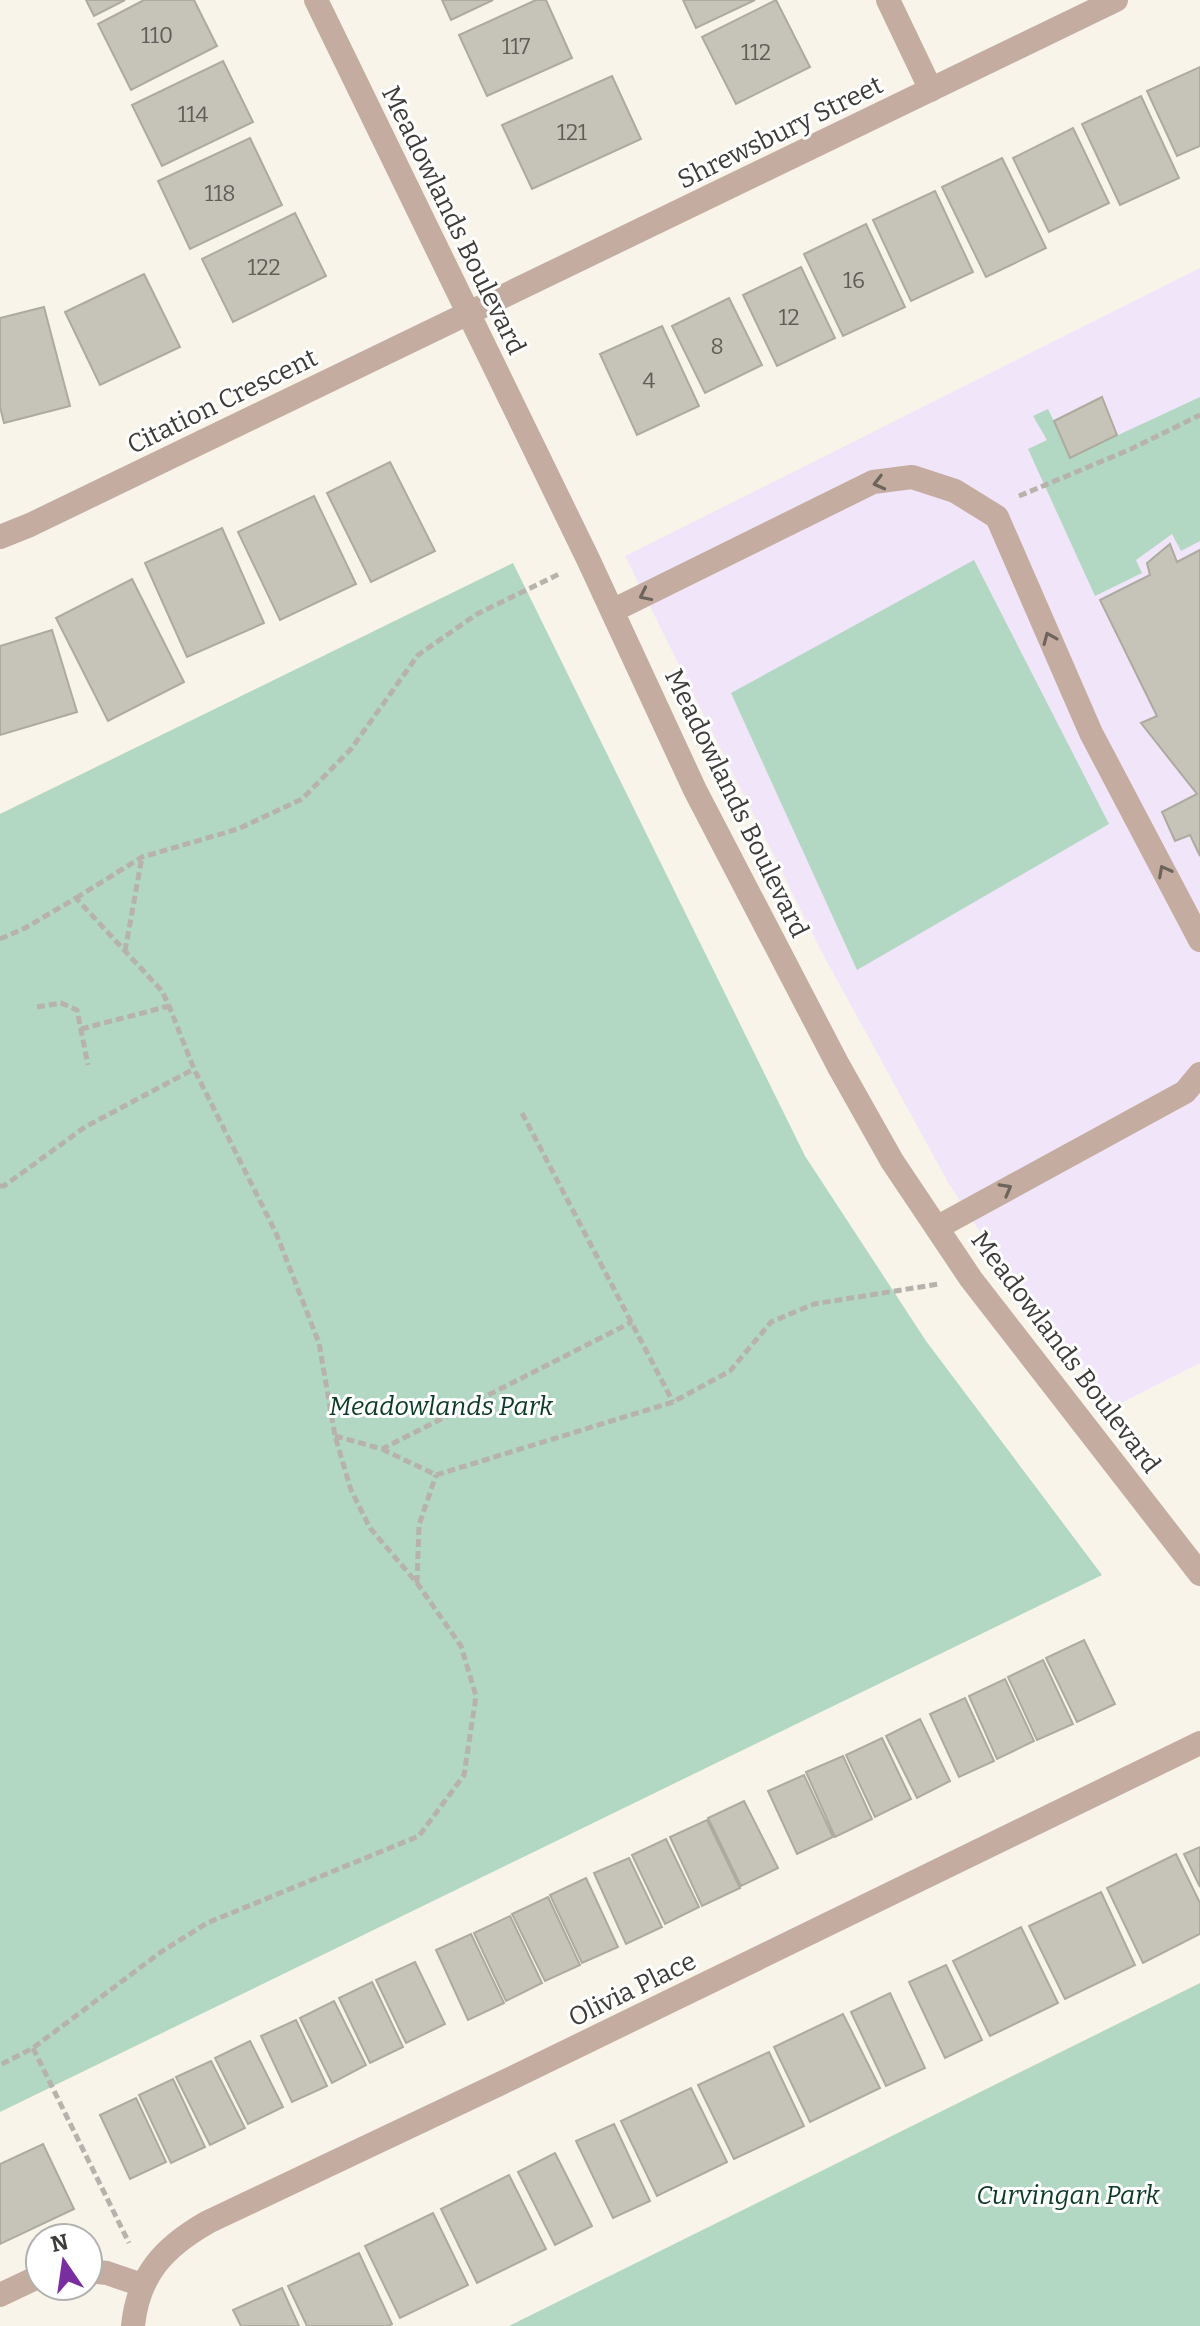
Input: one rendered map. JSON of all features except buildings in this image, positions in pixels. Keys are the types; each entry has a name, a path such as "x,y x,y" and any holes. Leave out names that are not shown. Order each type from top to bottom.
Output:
{"street":[{"name":"Meadowlands Boulevard","path":"316,0 588,559 695,790 838,1065 892,1161 971,1279 1200,1574"},
{"path":"888,0 931,90"},
{"name":"Shrewsbury Street","path":"468,313 1116,0"},
{"name":"Citation Crescent","path":"0,537 468,313"},
{"path":"612,611 873,482 912,477 955,491 997,517 1091,733 1200,940"},
{"path":"938,1227 1185,1092 1200,1074"},
{"name":"Olivia Place","path":"133,2326 142,2285 156,2263 180,2238 208,2222 514,2077 1200,1743"},
{"path":"104,2273 142,2285"},
{"path":"0,2295 24,2284"}],"path":[{"path":"984,509 1076,474 1200,415"},
{"path":"0,939 25,928 142,857 238,829 302,799 351,749 418,655 477,614 588,559"},
{"path":"124,952 142,857"},
{"path":"0,2065 33,2048 161,1952 207,1923 419,1836 464,1775 476,1696 461,1646 417,1583 370,1528 351,1490 335,1436 319,1343 276,1233 194,1069 162,991 76,898"},
{"path":"37,1007 61,1003 77,1010 88,1065"},
{"path":"81,1029 169,1006"},
{"path":"0,1186 85,1127 194,1069"},
{"path":"522,1113 673,1402"},
{"path":"335,1436 382,1449 436,1475 673,1402 730,1371 771,1322 814,1304 971,1279"},
{"path":"382,1449 632,1322"},
{"path":"417,1583 419,1525 436,1475"},
{"path":"33,2048 129,2243"}],"shaded area":[{"path":"1200,268 1200,1363 1117,1405 1041,1325 949,1184 819,947 625,556"}],"green space":[{"path":"1200,397 1200,541 1181,551 1172,534 1136,560 1142,573 1095,596 1028,449 1047,440 1033,416 1048,409 1071,457"},
{"path":"974,560 1109,824 857,970 731,693"},
{"name":"Meadowlands Park","path":"513,563 805,1156 926,1341 1102,1575 0,2112 0,814"},
{"name":"Curvingan Park","path":"1200,1983 1200,2326 509,2326"}]}
